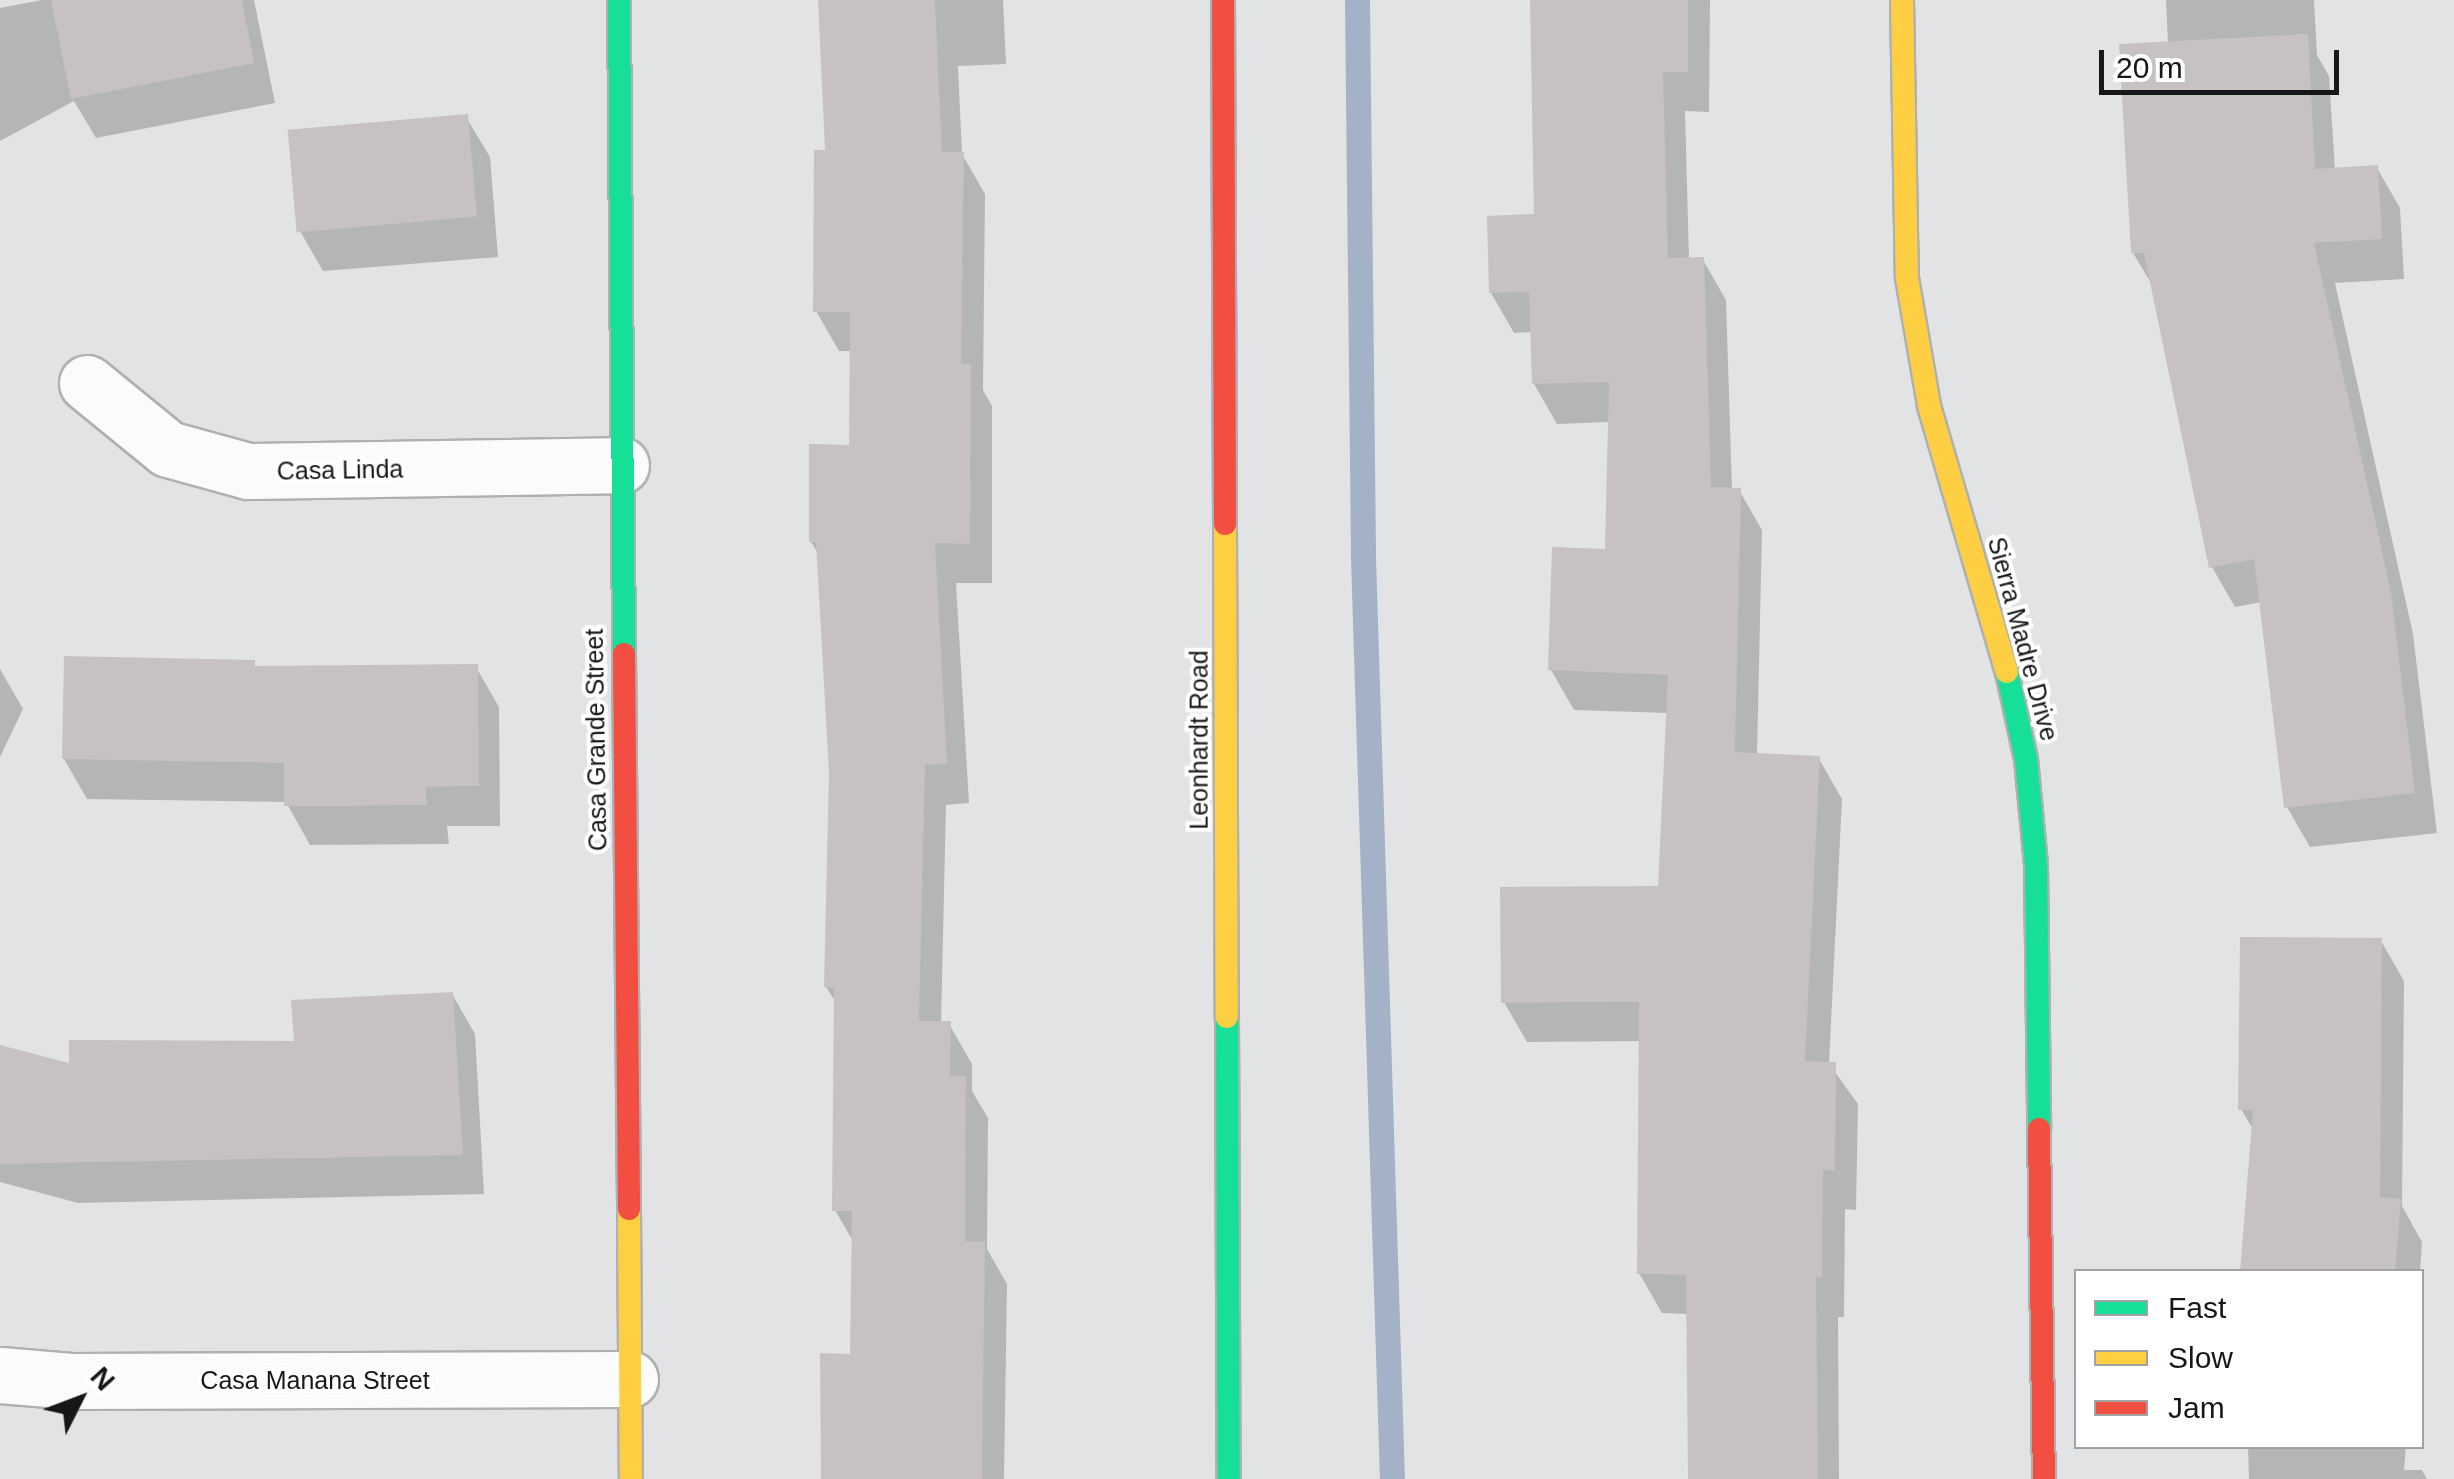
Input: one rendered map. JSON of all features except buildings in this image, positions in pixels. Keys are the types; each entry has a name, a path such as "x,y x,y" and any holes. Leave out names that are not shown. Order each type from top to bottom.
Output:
{"street":[{"name":"Casa Grande Street","path":"618,0 630,1479"},
{"name":"Leonhardt Road","path":"1223,0 1229,1479"},
{"name":"Sierra Madre Drive","path":"1902,0 1907,278 1929,406 2004,656 2028,777 2036,865 2044,1479"},
{"name":"Casa Linda","path":"87,383 168,449 248,471 621,465"},
{"name":"Casa Manana Street","path":"0,1375 71,1382 630,1378"}],"waterway":[{"path":"1357,0 1363,558 1392,1479"}],"traffic: fast":[{"path":"619,0 624,654"},
{"path":"2007,672 2026,759 2036,865 2039,1129"},
{"path":"1227,1017 1229,1479"}],"traffic: slow":[{"path":"1902,0 1907,278 1929,406 2007,672"},
{"path":"1225,524 1227,1017"},
{"path":"629,1209 631,1479"}],"traffic: jam":[{"path":"1223,0 1225,524"},
{"path":"624,654 629,1209"},
{"path":"2039,1129 2044,1479"}]}
